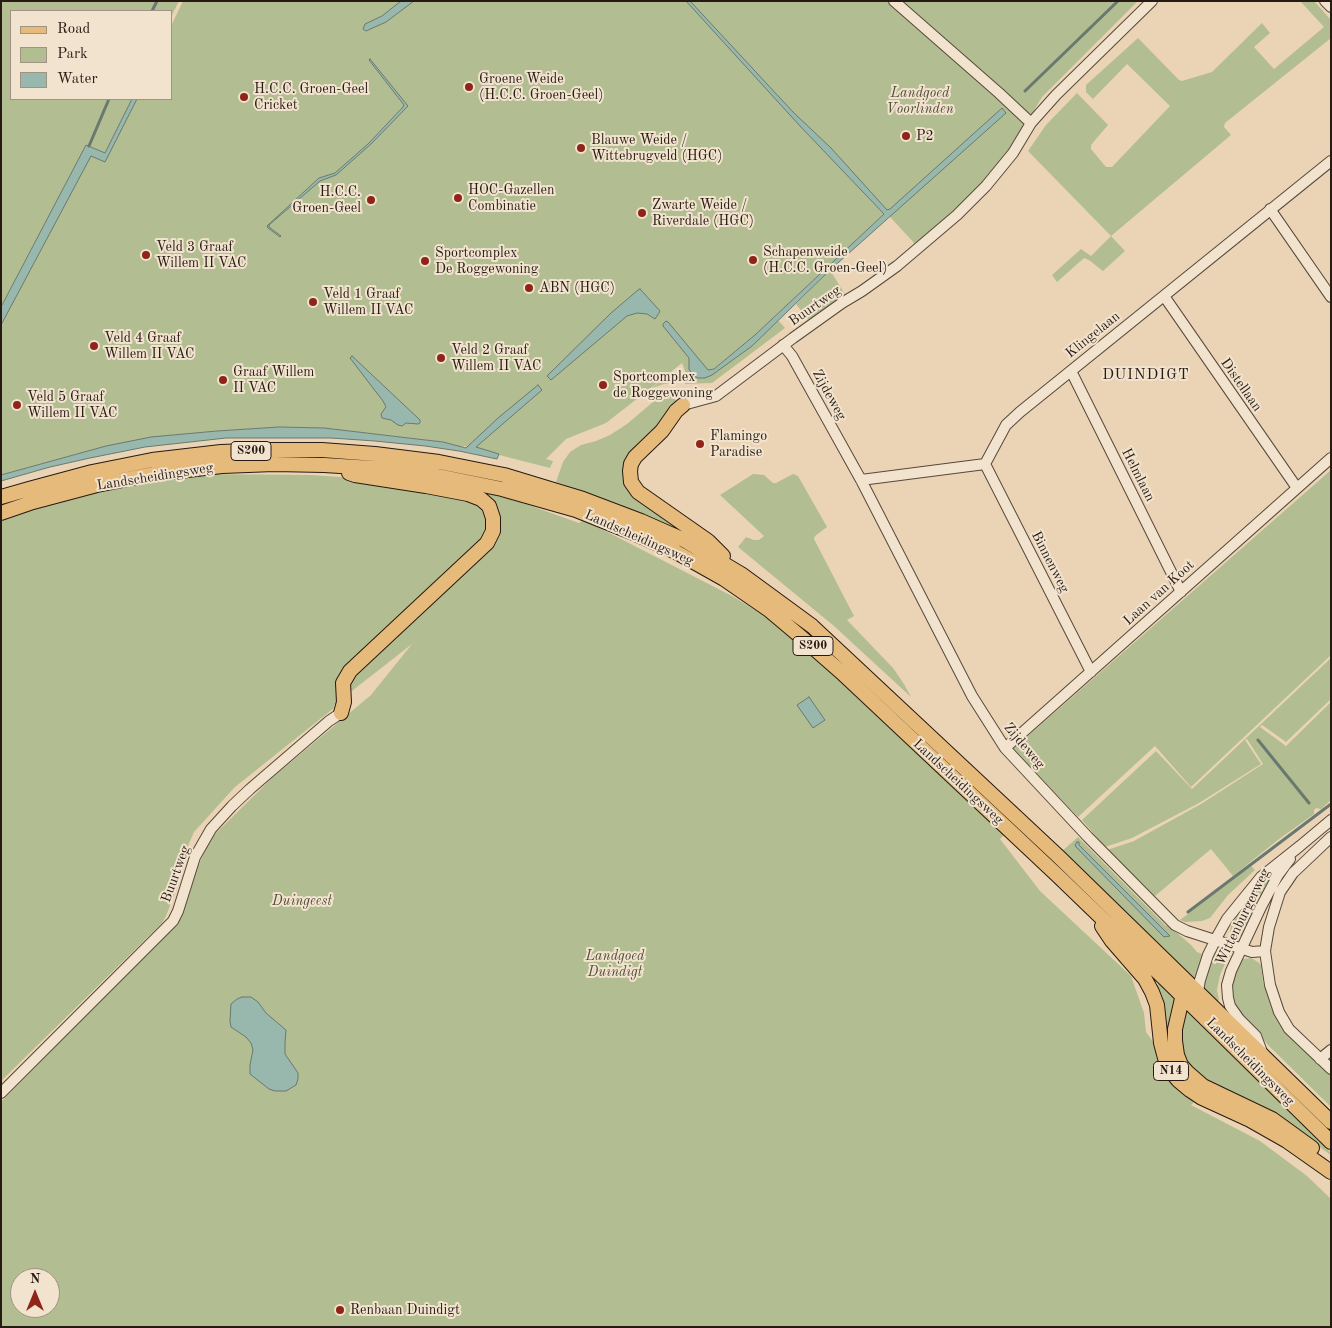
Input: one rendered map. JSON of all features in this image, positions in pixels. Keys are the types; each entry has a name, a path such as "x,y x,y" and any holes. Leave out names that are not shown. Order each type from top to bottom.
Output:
{"main road":[{"path":"683,405 676,411 662,431 635,457 631,464 631,482 638,492 708,541 741,574"},
{"name":"Landscheidingsweg","path":"1,497 92,472 152,460 222,452 322,450 439,462 504,475 583,499 684,540 741,574 812,626 1053,861 1088,904 1331,1142"},
{"path":"324,464 355,475 468,494 481,499 489,506 493,518 493,531 488,543 350,671 343,683 344,702 341,713"},
{"name":"Landscheidingsweg","path":"1,513 33,502 97,485 153,474 222,466 324,464 433,475 502,489 576,510 676,552 732,584 802,636 1183,977 1331,1122"},
{"name":"N14","path":"1088,904 1112,941 1140,973 1152,992 1157,1005 1162,1050 1167,1064 1174,1075 1202,1098 1250,1120 1288,1141 1331,1172"},
{"name":"N14","path":"1183,977 1184,996 1175,1028 1175,1041 1177,1056 1187,1072 1203,1086 1272,1118 1292,1132 1331,1165"}],"street":[{"path":"894,1 1031,123"},
{"name":"Buurtweg","path":"683,405 716,396 842,303 897,266 957,215 986,186 1013,153 1031,123 1056,95 1152,1"},
{"path":"1325,1 1331,7"},
{"name":"Klingelaan","path":"985,464 1006,425 1331,161"},
{"path":"1270,209 1331,297"},
{"name":"Distellaan","path":"1164,296 1297,488"},
{"name":"Zijdeweg","path":"784,346 792,356 860,480 972,696 1005,748 1088,837 1175,925 1215,941 1252,952 1265,951"},
{"name":"Helmlaan","path":"1071,371 1181,592"},
{"name":"Laan van Koot","path":"1005,748 1331,458"},
{"path":"860,480 985,464"},
{"name":"Binnenweg","path":"985,464 1091,672"},
{"name":"Buurtweg","path":"1,1093 173,921 195,857 211,829 250,789 329,721 341,713"},
{"name":"Wittenburgerweg","path":"1199,1012 1197,1003 1198,992 1208,956 1227,920 1261,877 1331,820"},
{"name":"Wittenburgerweg","path":"1265,951 1268,927 1280,892 1298,867 1331,837"},
{"name":"Wittenburgerweg","path":"1262,1054 1256,1036 1230,1006 1228,981 1278,875 1300,846"},
{"path":"1265,951 1270,985 1279,1012 1289,1029 1331,1068"},
{"path":"1320,1059 1331,1050"}],"green space":[{"path":"1,1 179,1 172,15 172,10 10,10 10,100 132,100 105,153 86,145 1,307"},
{"name":"Sportcomplex De Roggewoning","path":"183,1 1138,1 1042,97 1000,163 973,195 916,245 879,205 877,206 884,214 755,335 714,369 708,370 705,378 752,346 778,320 785,328 712,383 685,384 685,371 682,363 672,371 672,383 652,388 665,377 606,423 566,439 546,459 553,461 550,468 443,442 324,428 279,427 163,436 84,452 1,475 1,316 88,149 105,157 134,100 172,100 172,24"},
{"path":"1300,1 1314,1 1331,20 1331,38 1225,123 1224,127 1231,135 1111,236 1028,151 1046,125 1077,93 1108,125 1091,145 1091,149 1106,167 1112,167 1170,106 1127,64 1093,99 1086,92 1086,85 1138,38 1182,81 1212,72 1262,23 1270,33 1254,47 1274,69 1324,27"},
{"path":"1111,236 1125,251 1103,271 1084,258 1057,282 1052,275 1081,249 1091,256"},
{"path":"830,270 846,296 810,322 796,304"},
{"path":"660,394 670,394 678,403 624,476 687,530 687,537 618,504 556,482 563,462 570,452 581,445 610,435 627,424"},
{"path":"1331,470 1331,655 1191,787 1155,746 1078,817 1013,749"},
{"name":"Landgoed Duindigt","path":"201,474 340,477 451,496 472,504 476,490 523,503 579,523 584,520 734,597 788,631 948,780 1004,835 1000,839 1040,891 1131,976 1144,1013 1146,1032 1198,1098 1191,1105 1260,1141 1307,1176 1331,1199 1331,1327 1,1327 1,1102 179,921 194,875 211,838 272,778 371,695 412,644 334,705 334,708 235,787 194,832 169,890 175,892 162,923 1,1081 1,518 70,498 154,480"},
{"path":"753,474 764,475 773,483 793,474 798,476 827,527 815,536 814,539 854,616 847,620 893,668 911,697 834,626 738,547 746,537 759,540 764,536 720,495"},
{"path":"1331,658 1331,699 1286,742 1262,725 1260,727 1286,746 1331,702 1331,800 1321,809 1316,808 1314,814 1233,876 1211,849 1155,896 1107,850 1134,841 1201,804 1263,764 1247,739 1245,740 1261,764 1199,803 1132,838 1105,847 1082,820 1156,751 1192,789"},
{"path":"1078,837 1166,926 1168,925 1197,952 1205,955 1197,981 1062,851"},
{"path":"1251,866 1255,870 1228,895 1210,918 1202,921 1185,922 1180,920"},
{"path":"1270,873 1274,875 1243,936 1230,933 1231,926 1237,916"},
{"path":"1218,951 1226,954 1227,959 1220,975 1217,990 1219,1000 1216,1002 1201,987 1212,955"},
{"path":"1251,958 1261,965 1263,982 1271,1008 1283,1029 1331,1075 1331,1107 1269,1046 1236,1008 1230,990 1239,962 1243,959"},
{"path":"1160,982 1176,997 1169,1026 1162,1025 1154,988"},
{"path":"1187,1010 1331,1155 1273,1115 1199,1076 1190,1065 1181,1045 1182,1023"}],"water":[{"path":"401,1 414,1 386,22 366,31 363,29 365,24 382,16"},
{"path":"686,1 690,1 793,112 831,148 887,210 1002,108 1006,113 830,270 752,346 705,378 698,378 692,375 689,369 689,358 663,326 666,321 708,370 714,369 755,335 884,214 800,126"},
{"path":"370,59 408,106 371,144 336,175 320,181 269,225 280,237 267,226 319,178 335,173 369,143 403,107 404,105"},
{"path":"132,100 136,100 105,162 91,156 1,325 1,307 86,145 105,153"},
{"path":"640,289 660,311 655,319 647,314 637,313 627,316 551,380 547,376 611,313"},
{"path":"352,356 420,420 420,423 406,423 402,426 382,418 381,414 386,407 350,358"},
{"path":"538,385 542,390 476,447 499,454 497,459 459,451 375,441 331,438 226,438 145,447 50,467 1,481 1,475 106,446 151,437 217,431 279,427 324,428 443,442 466,448 498,418"},
{"path":"809,697 825,720 813,728 797,705"},
{"path":"1077,842 1170,936 1164,937 1076,847"},
{"path":"242,997 251,997 258,1002 266,1013 286,1030 285,1054 298,1073 298,1079 296,1085 286,1091 269,1089 250,1074 253,1050 251,1043 246,1037 231,1027 230,1021 231,1004"}],"waterway":[{"path":"152,10 157,1"},
{"path":"1025,91 1118,1"},
{"path":"89,146 109,100"},
{"path":"1258,740 1309,803"},
{"path":"1188,912 1331,804"}],"place":[{"name":"Groene Weide (H.C.C. Groen-Geel)","path":"469,87"},
{"name":"H.C.C. Groen-Geel Cricket","path":"244,97"},
{"name":"P2","path":"906,136"},
{"name":"Blauwe Weide / Wittebrugveld (HGC)","path":"581,148"},
{"name":"HOC-Gazellen Combinatie","path":"458,198"},
{"name":"H.C.C. Groen-Geel","path":"371,200"},
{"name":"Zwarte Weide / Riverdale (HGC)","path":"642,213"},
{"name":"Veld 3 Graaf Willem II VAC","path":"146,255"},
{"name":"Schapenweide (H.C.C. Groen-Geel)","path":"753,260"},
{"name":"Sportcomplex De Roggewoning","path":"425,261"},
{"name":"ABN (HGC)","path":"529,288"},
{"name":"Veld 1 Graaf Willem II VAC","path":"313,302"},
{"name":"Veld 4 Graaf Willem II VAC","path":"94,346"},
{"name":"Veld 2 Graaf Willem II VAC","path":"441,358"},
{"name":"Graaf Willem II VAC","path":"223,380"},
{"name":"Sportcomplex de Roggewoning","path":"603,385"},
{"name":"Veld 5 Graaf Willem II VAC","path":"17,405"},
{"name":"Flamingo Paradise","path":"700,444"},
{"name":"Renbaan Duindigt","path":"340,1310"}],"district":[{"name":"DUINDIGT","path":"1146,375"}],"park label":[{"name":"Landgoed Voorlinden","path":"920,102"},
{"name":"Duingeest","path":"302,901"}]}
